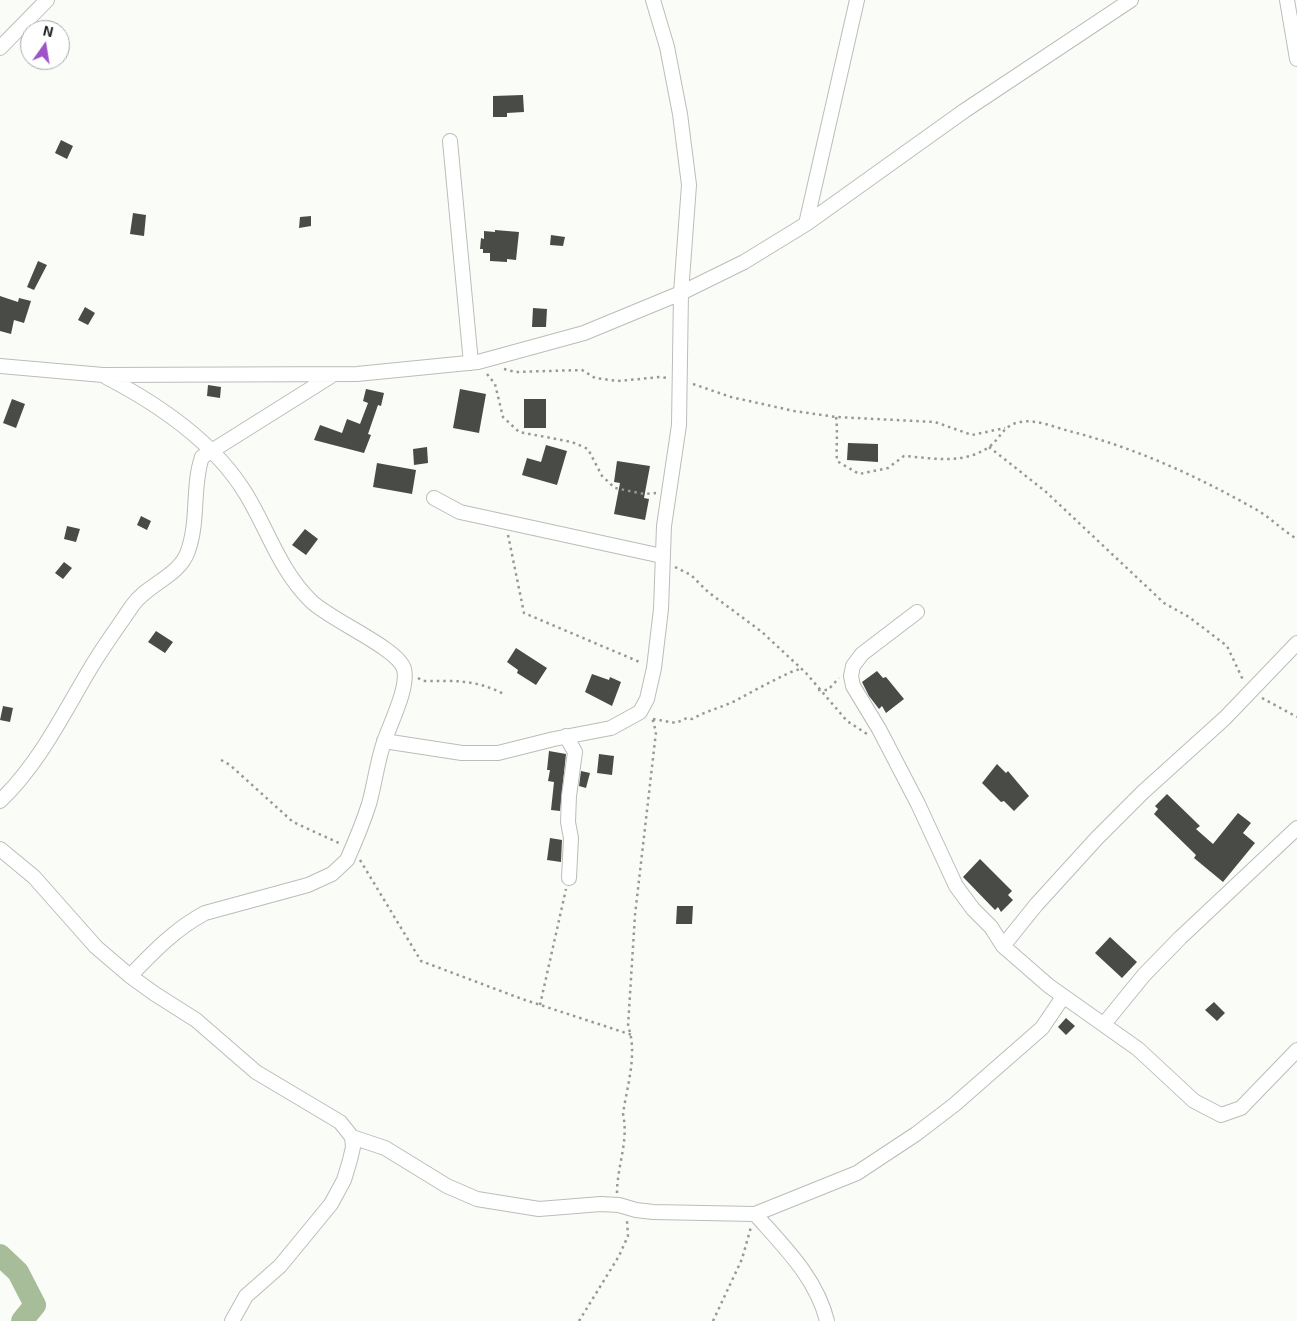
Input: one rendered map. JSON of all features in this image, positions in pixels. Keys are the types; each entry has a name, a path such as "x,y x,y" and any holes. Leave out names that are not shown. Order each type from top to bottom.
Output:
{"street":[{"path":"0,48 47,0"},
{"path":"384,741 462,753 486,754 611,728 640,712 647,699 654,668 661,609 662,560 679,425 682,380 679,338 689,185 680,114 671,66 653,0"},
{"path":"806,224 857,0"},
{"path":"0,366 103,375 332,375 475,363 584,332 681,293 744,262 806,224 964,112 1132,0"},
{"path":"1287,0 1297,59"},
{"path":"450,141 475,363"},
{"path":"103,375 142,396 210,450 246,494 271,545 309,599 324,613 389,651 399,660 404,670 402,690 384,741 369,804 352,849 341,868 308,885 205,913 189,921 154,951 130,976"},
{"path":"0,801 47,742 91,667 134,603 148,589 175,571 184,561 189,550 198,500 198,469 202,457 210,450 332,375"},
{"path":"434,498 460,512 662,560"},
{"path":"918,612 862,654 853,666 851,676 853,686 879,729 918,804 956,886 972,909 991,927 1003,946 1063,997 1104,1024 1138,1050 1194,1100 1221,1115 1241,1108 1297,1050"},
{"path":"1003,946 1036,905 1098,838 1143,792 1226,718 1297,643"},
{"path":"566,736 575,752 569,796 568,822 571,838 569,878"},
{"path":"1104,1024 1144,975 1180,938 1297,828"},
{"path":"0,849 34,877 96,947 130,976 196,1020 256,1072 340,1122 352,1137 385,1148 447,1186 477,1199 540,1209 601,1204 653,1212 755,1214 856,1173 916,1134 1042,1028 1063,997"},
{"path":"232,1321 246,1296 280,1266 331,1204 344,1180 353,1147 352,1137"},
{"path":"755,1214 804,1270 823,1304 827,1321"}],"path":[{"path":"475,363 515,372 582,370 595,378 618,381 660,377 682,380 731,397 794,411 836,417 935,422 972,435 1005,428 1021,422 1043,424 1123,446 1176,468 1260,511 1282,530 1297,539"},
{"path":"475,363 494,384 503,417 520,432 572,442 588,449 602,476 615,488 644,494 670,490"},
{"path":"836,417 838,430 836,445 837,461 859,474 888,468 904,456 959,460 989,447 1005,428"},
{"path":"989,447 1045,491 1164,604 1189,617 1227,646 1249,692 1297,716"},
{"path":"504,522 524,614 654,668"},
{"path":"662,560 679,568 762,632 800,669 847,721 862,733 872,735"},
{"path":"818,690 828,690 843,672 853,666"},
{"path":"640,712 653,719 676,723 687,718 692,719 800,669"},
{"path":"404,670 423,681 466,681 484,684 504,694"},
{"path":"579,1321 619,1256 628,1236 623,1206 617,1191 623,1156 625,1123 623,1114 632,1059 632,1035 628,1026 634,934 656,732 647,699"},
{"path":"221,760 230,765 293,822 352,849 421,961 540,1005 632,1035"},
{"path":"540,1005 569,878"},
{"path":"713,1321 742,1259 755,1214"}],"building":[{"path":"523,95 524,112 507,113 507,117 493,117 493,96"},
{"path":"61,140 73,146 67,159 55,153"},
{"path":"133,213 146,215 144,236 130,234"},
{"path":"311,216 311,226 299,228 300,217"},
{"path":"495,230 519,232 516,260 507,259 507,262 490,261 490,253 483,253 483,249 480,249 481,238 484,239 484,231 495,232"},
{"path":"551,235 565,237 563,246 550,245"},
{"path":"38,261 47,265 34,290 27,287"},
{"path":"0,296 18,302 19,298 31,301 24,323 14,320 11,334 0,331"},
{"path":"85,307 95,313 88,325 78,320"},
{"path":"533,308 547,309 546,327 532,327"},
{"path":"208,385 221,387 220,398 207,396"},
{"path":"366,389 384,393 381,406 378,405 368,434 371,435 364,453 314,440 320,425 342,433 347,419 360,424 368,403 363,401"},
{"path":"460,389 486,394 479,433 453,428"},
{"path":"12,399 25,404 16,428 3,423"},
{"path":"524,399 546,399 546,428 524,428"},
{"path":"848,443 878,444 878,462 847,460"},
{"path":"546,445 567,451 557,485 522,475 527,458 541,462"},
{"path":"427,447 428,463 414,465 413,449"},
{"path":"617,461 650,466 644,498 649,499 645,520 614,514 620,483 614,482"},
{"path":"377,463 416,470 412,494 373,487"},
{"path":"141,516 151,521 147,530 137,525"},
{"path":"67,526 80,529 76,542 64,539"},
{"path":"305,529 318,539 306,555 292,545"},
{"path":"64,562 72,568 63,579 55,573"},
{"path":"156,631 173,642 165,653 148,642"},
{"path":"516,648 547,668 536,685 517,673 518,670 507,662"},
{"path":"877,671 883,678 886,677 904,699 886,713 882,706 879,709 869,696 862,682"},
{"path":"592,674 609,680 610,677 621,682 612,706 585,692"},
{"path":"3,706 13,708 10,722 0,720"},
{"path":"549,751 566,754 560,811 551,810 554,782 548,781 550,770 547,770"},
{"path":"599,754 614,756 612,775 597,773"},
{"path":"997,764 1006,773 1008,771 1029,796 1014,811 1004,801 1001,802 982,783"},
{"path":"581,771 590,773 586,788 579,786"},
{"path":"1167,794 1200,826 1196,829 1213,844 1238,813 1251,823 1243,833 1255,843 1223,882 1194,858 1196,855 1154,814 1158,809 1155,806"},
{"path":"550,838 562,840 561,862 547,860"},
{"path":"980,859 1012,891 1008,895 1013,900 1001,912 998,907 995,910 963,877"},
{"path":"677,906 693,906 692,924 676,924"},
{"path":"1110,937 1137,962 1122,978 1095,953"},
{"path":"1214,1002 1225,1013 1217,1021 1205,1010"},
{"path":"1066,1018 1075,1026 1066,1035 1058,1027"}],"waterway":[{"path":"0,1255 18,1272 35,1305 22,1321"}]}
